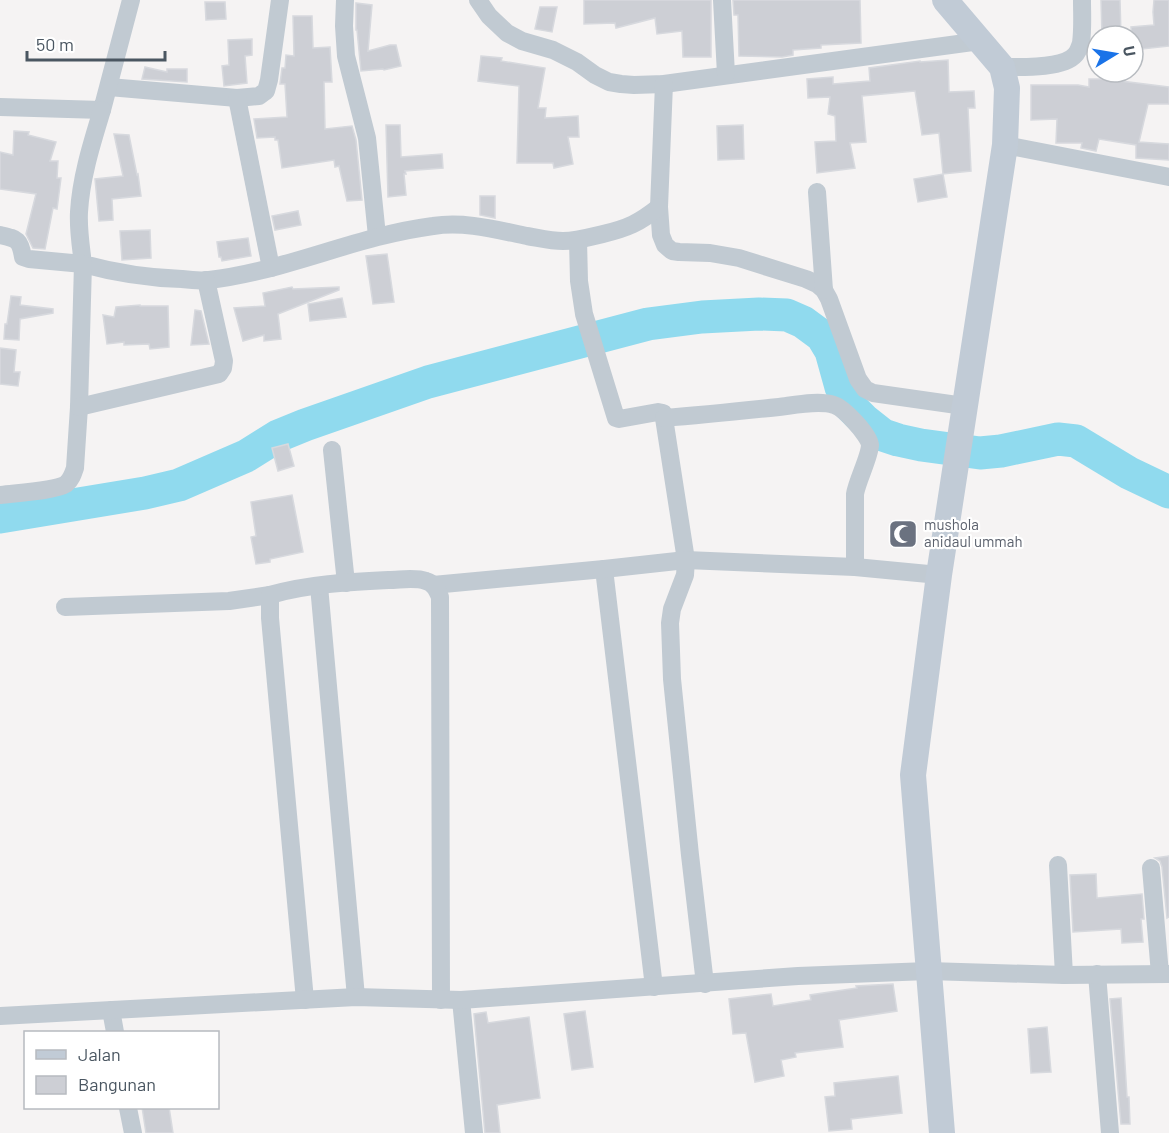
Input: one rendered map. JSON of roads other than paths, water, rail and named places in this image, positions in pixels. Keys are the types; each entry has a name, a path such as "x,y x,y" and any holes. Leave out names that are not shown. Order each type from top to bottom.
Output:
{"street":[{"path":"0,495 61,486 70,480 75,468 83,264 79,234 82,185 132,0"},
{"path":"109,87 237,98 259,96 266,90 269,80 280,0"},
{"path":"345,0 346,56 366,138 377,236"},
{"path":"478,0 489,16 507,33 522,41 553,50 609,82 634,85 664,84 980,41"},
{"path":"722,0 726,74"},
{"path":"942,1133 913,775 939,575 1005,145 1007,88 1002,68 945,0"},
{"path":"1002,68 1060,63 1075,56 1081,44 1082,0"},
{"path":"664,84 659,207 662,239 665,245 672,251 740,258 817,284 829,299 858,379 866,389 873,393 963,413"},
{"path":"237,98 271,268"},
{"path":"0,107 102,110"},
{"path":"1005,145 1169,177"},
{"path":"817,192 824,290"},
{"path":"0,235 14,238 19,242 23,257 29,259 83,264 111,271 168,279 206,280 271,268 377,236 435,225 492,228 545,239 578,240 630,227 659,207"},
{"path":"578,240 579,281 584,314 616,418 658,412 663,413 664,418 687,560 685,576 672,609 670,623 672,679 705,984"},
{"path":"79,407 219,374 224,361 206,280"},
{"path":"664,418 805,404 832,404 841,409 864,432 870,446 855,494 855,567"},
{"path":"332,450 346,583"},
{"path":"433,585 604,570 687,560 855,567 939,575"},
{"path":"604,570 654,987"},
{"path":"65,607 230,601 282,591 346,583 415,579 428,581 433,585 440,597 441,1000"},
{"path":"319,586 356,997"},
{"path":"270,595 270,618 306,1000"},
{"path":"1058,865 1065,975"},
{"path":"0,1016 356,997 461,1000 798,976 928,970 1065,975 1165,974 1151,868"},
{"path":"1097,974 1110,1133"},
{"path":"461,1000 474,1133"},
{"path":"111,1010 115,1031"},
{"path":"128,1109 132,1133"}],"waterway":[{"path":"0,517 145,493 179,485 246,456 278,436 428,382 648,324 702,317 759,314 787,315 803,322 822,336 831,351 841,387 849,405 883,435 921,445 980,453 1058,439 1076,441 1129,473 1169,492"}],"place":[{"name":"mushola anidaul ummah","path":"903,534"}]}
